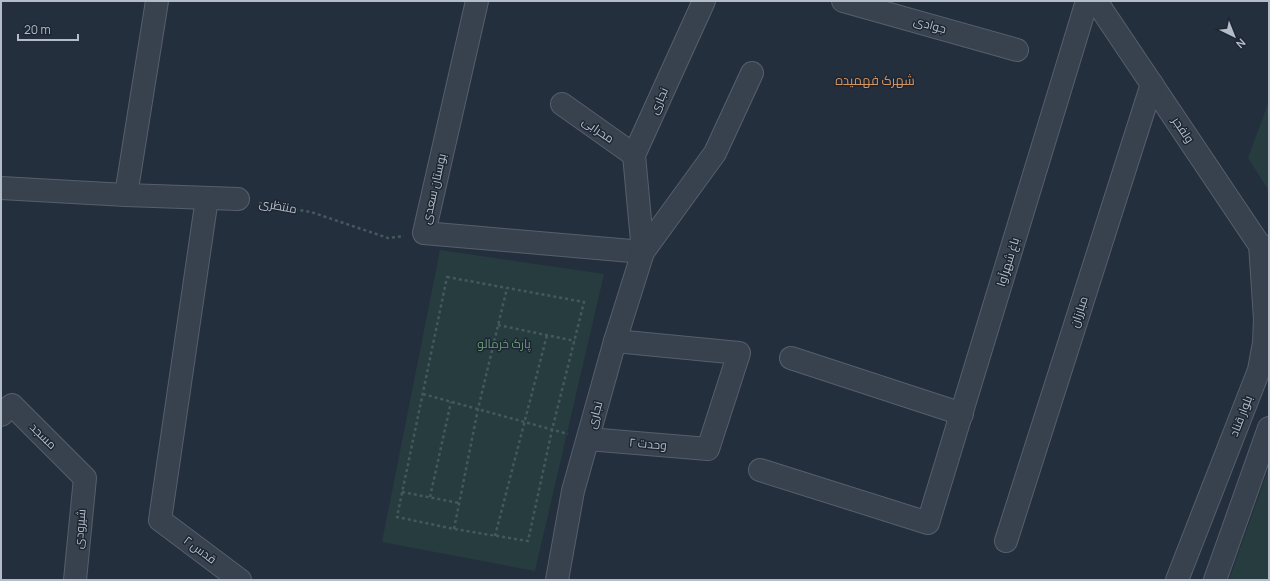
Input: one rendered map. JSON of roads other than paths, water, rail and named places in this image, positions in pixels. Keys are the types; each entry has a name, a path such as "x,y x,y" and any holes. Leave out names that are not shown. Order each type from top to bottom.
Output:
{"street":[{"path":"126,195 158,1"},
{"name":"بوستان سعدی","path":"477,1 424,233 643,252"},
{"name":"نجاری","path":"643,252 634,155 704,1"},
{"name":"جوادی","path":"843,1 1017,50"},
{"name":"باغ شهرآوا","path":"760,470 928,523 1087,1"},
{"name":"ولفجر","path":"1096,1 1264,251"},
{"name":"نجاری","path":"557,580 573,491 615,341 643,252 715,153 752,73"},
{"name":"مبارزان","path":"1006,541 1152,84"},
{"name":"محرابی","path":"562,104 634,155"},
{"path":"1,188 238,200"},
{"name":"قدس ۲","path":"207,198 160,520 240,580"},
{"name":"بلوار قناد","path":"1177,580 1259,370 1264,344 1264,251"},
{"name":"وحدت ۲","path":"588,439 708,449 739,353 615,341"},
{"path":"791,358 962,414"},
{"name":"مسجد","path":"1,415 12,405 85,478"},
{"path":"1215,580 1269,428"},
{"name":"شیرودی","path":"75,580 85,478"}],"district":[{"name":"شهرک فهمیده","path":"875,80"}],"park label":[{"name":"پارک خرمالو","path":"504,344"}]}
